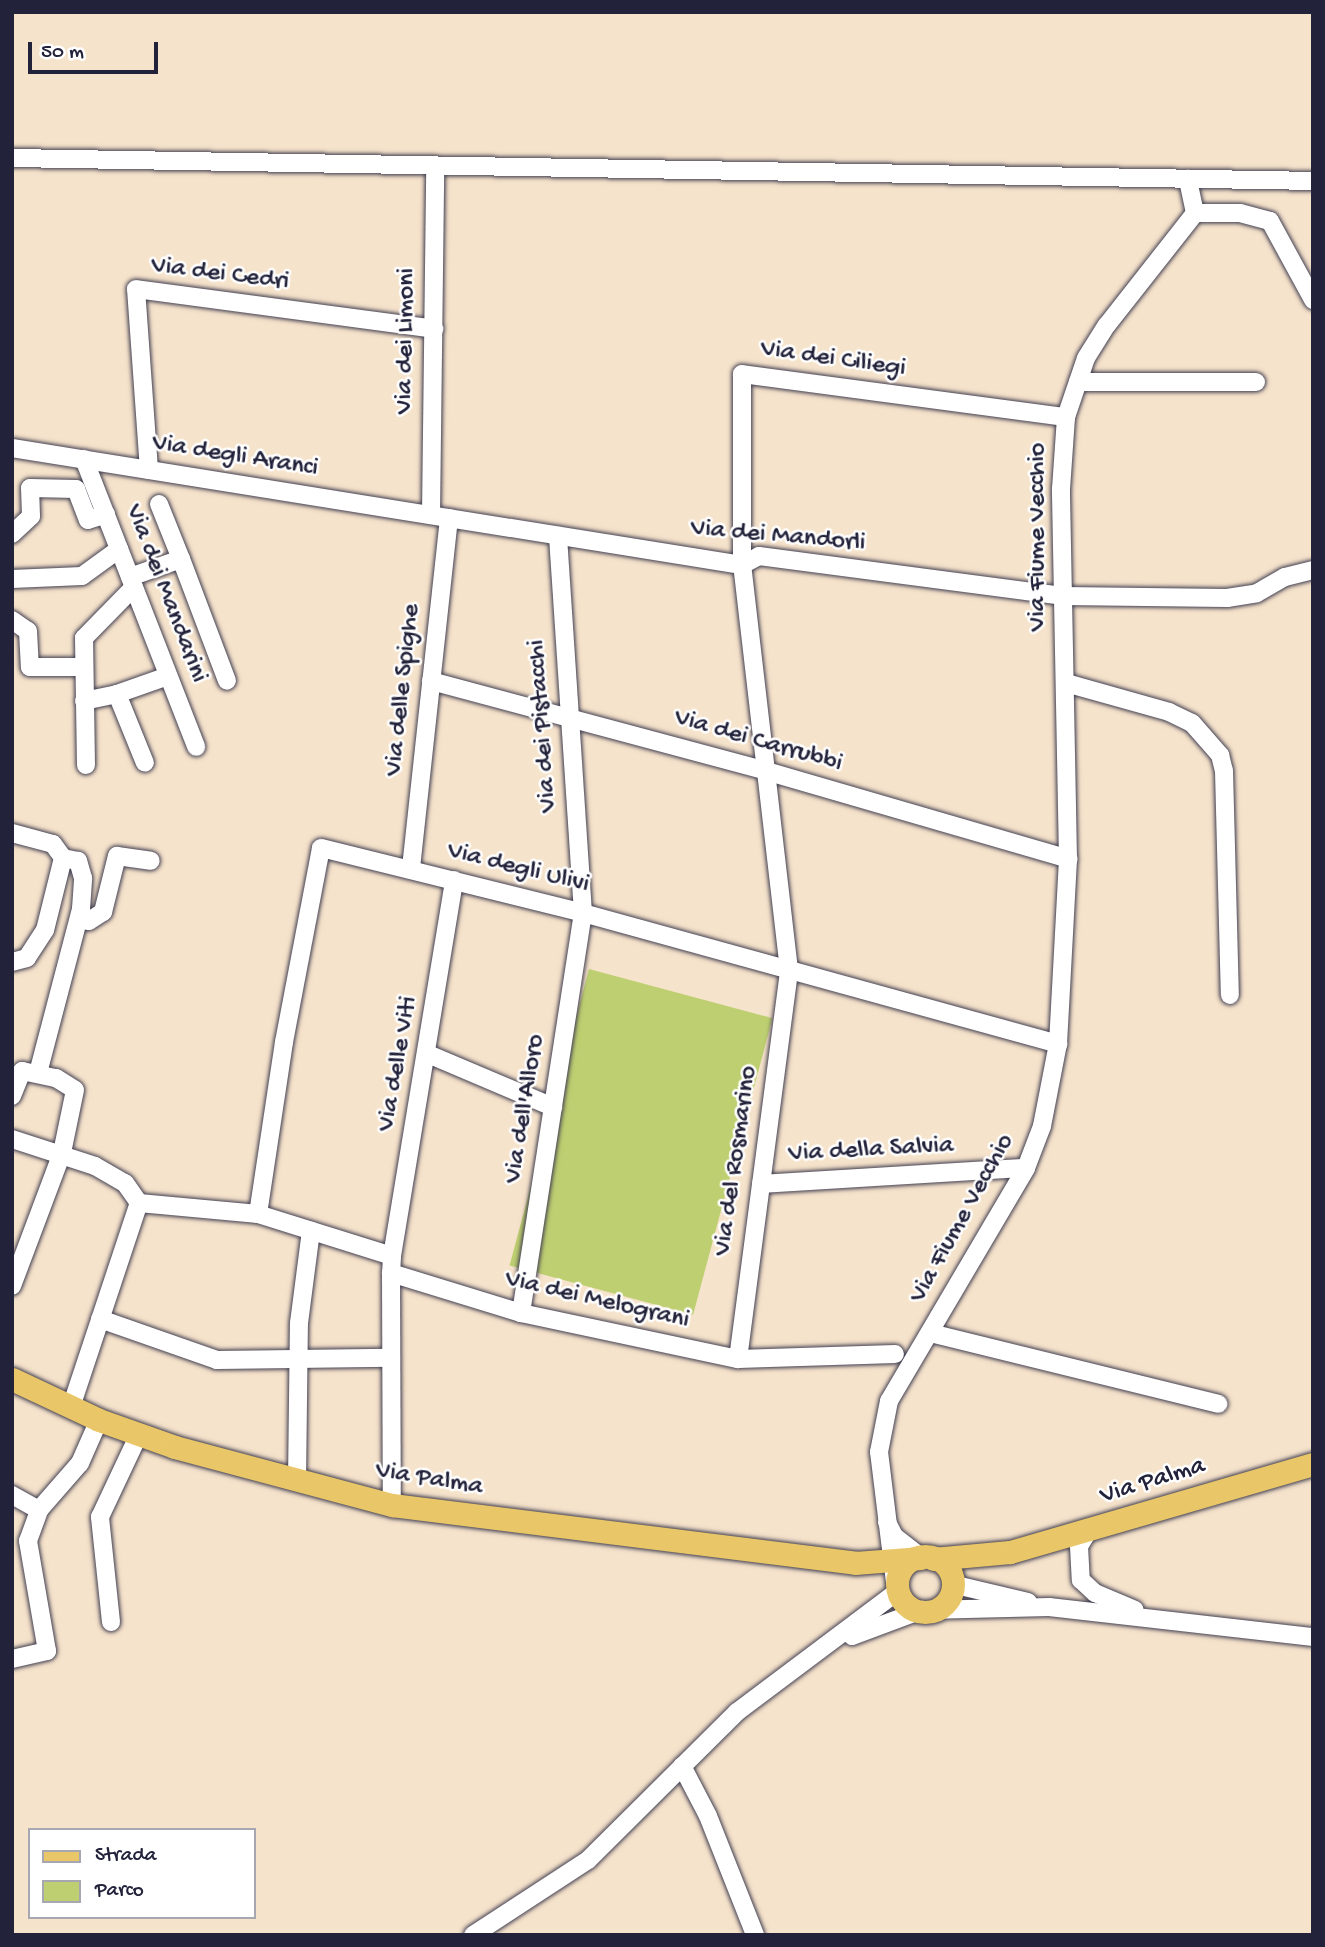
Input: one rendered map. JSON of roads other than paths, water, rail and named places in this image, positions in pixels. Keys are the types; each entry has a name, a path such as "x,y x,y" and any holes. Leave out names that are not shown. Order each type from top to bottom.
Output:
{"main road":[{"name":"Via Palma","path":"12,1379 99,1420 139,1434 297,1482 392,1505 855,1563"},
{"name":"Via Palma","path":"1010,1552 1313,1464"},
{"path":"855,1563 1010,1552"},
{"path":"855,1563 879,1574 896,1588 903,1602 924,1610 942,1605 956,1583 1010,1552"},
{"path":"896,1588 901,1568 926,1559 946,1563 956,1583"}],"street":[{"path":"12,158 435,168 1313,181"},
{"name":"Via dei Limoni","path":"435,168 434,329 440,517"},
{"path":"1188,179 1195,213 1240,213 1270,221 1313,300"},
{"name":"Via Fiume Vecchio","path":"896,1588 889,1559 879,1452 889,1401 1026,1168 1042,1126 1058,1044 1068,859 1061,489 1066,417 1079,382 1107,325 1195,213"},
{"name":"Via dei Cedri","path":"149,470 135,289 434,329"},
{"name":"Via dei Ciliegi","path":"742,565 742,374 1066,417"},
{"path":"1079,382 1256,382"},
{"name":"Via degli Aranci","path":"12,448 440,517"},
{"name":"Via dei Mandarini","path":"84,459 196,747"},
{"path":"12,534 31,516 30,488 76,489 88,520 106,514"},
{"path":"159,504 227,681"},
{"name":"Via dei Mandorli","path":"440,517 742,565 759,556 1062,596 1227,598 1257,593 1285,577 1313,570"},
{"name":"Via delle Spighe","path":"411,868 431,681 440,517"},
{"name":"Via dei Pistacchi","path":"558,536 583,913"},
{"path":"12,579 82,576 119,549"},
{"path":"86,765 82,667 84,638 132,582 181,559"},
{"name":"Via del Rosmarino","path":"738,1359 789,970 742,565"},
{"path":"12,620 28,631 30,667 82,667"},
{"path":"84,701 117,694 168,676"},
{"name":"Via dei Carrubbi","path":"431,681 766,771 1068,859"},
{"path":"1066,683 1169,712 1192,723 1220,755 1224,771 1230,995"},
{"path":"117,694 145,764"},
{"path":"19,834 53,844 63,858 78,861 83,877 79,919 38,1073"},
{"name":"Via degli Ulivi","path":"258,1214 284,1042 321,848 411,868 583,913 1058,1044"},
{"path":"79,919 89,921 103,912 117,856 152,861"},
{"path":"12,962 27,958 45,930 63,858"},
{"name":"Via delle Viti","path":"392,1505 391,1265 428,1054 454,880"},
{"name":"Via dell'Alloro","path":"521,1313 583,913"},
{"path":"428,1054 553,1107"},
{"path":"12,1096 22,1071 38,1073 75,1090 62,1153 12,1286"},
{"path":"12,1139 62,1153 125,1183 139,1203 71,1407"},
{"name":"Via della Salvia","path":"761,1184 1026,1168"},
{"name":"Via dei Melograni","path":"139,1203 258,1214 311,1231 391,1265 521,1313 738,1359 895,1354"},
{"path":"297,1482 299,1360 311,1231"},
{"path":"100,1319 217,1360 391,1358"},
{"path":"930,1333 1218,1405"},
{"path":"12,1659 47,1651 28,1541 39,1510 80,1463 99,1420"},
{"path":"111,1622 100,1517 139,1434"},
{"path":"12,1495 39,1510"},
{"path":"884,1516 894,1536 926,1559"},
{"path":"855,1563 872,1550 884,1516"},
{"path":"1089,1530 1079,1546 1081,1580 1096,1593 1148,1615"},
{"path":"956,1583 1049,1607"},
{"path":"473,1935 588,1860 737,1712 785,1673 836,1641 896,1588"},
{"path":"836,1641 924,1610 1049,1607 1148,1615 1313,1637"},
{"path":"682,1766 708,1816 755,1935"}]}
